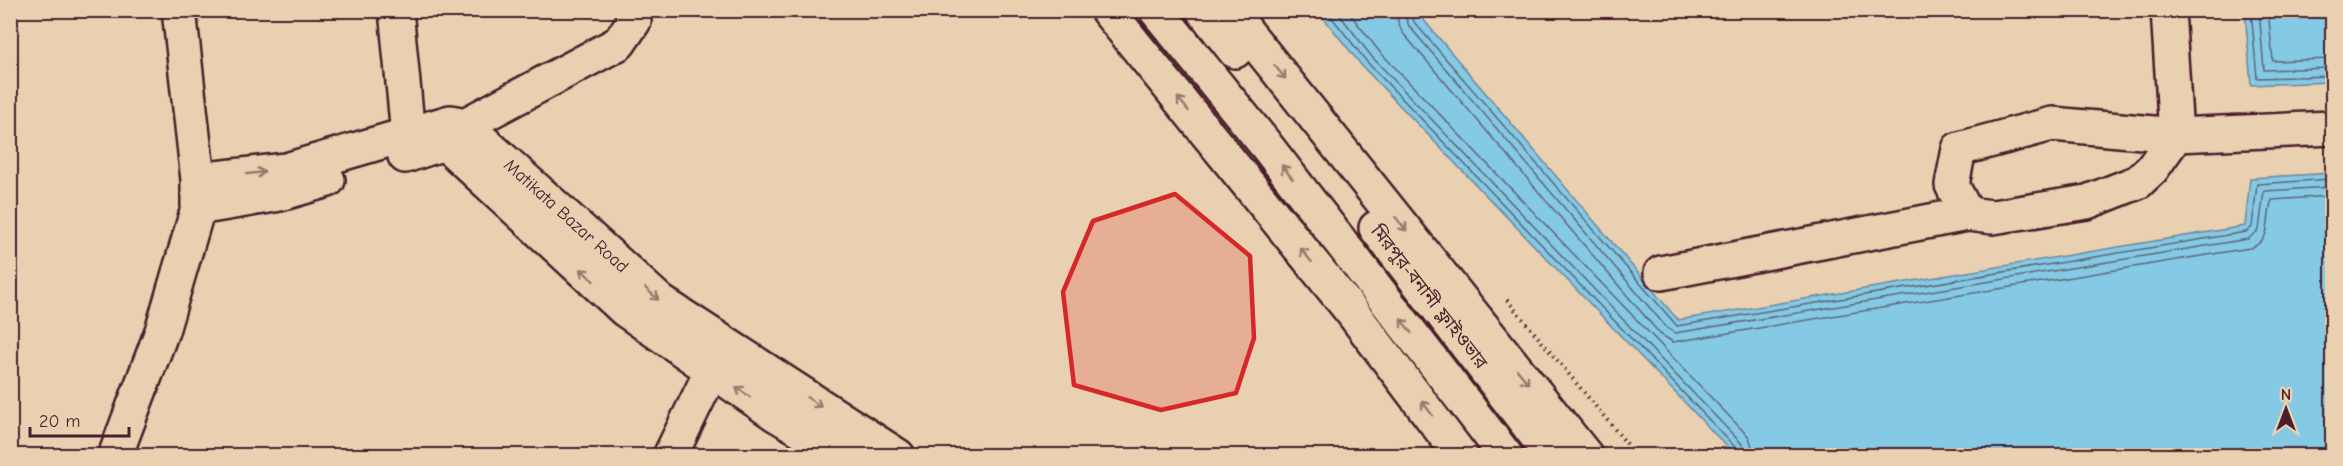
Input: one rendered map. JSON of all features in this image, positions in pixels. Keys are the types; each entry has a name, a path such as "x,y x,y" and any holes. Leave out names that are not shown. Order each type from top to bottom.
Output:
{"street":[{"path":"115,456 162,331 198,194 179,10"},
{"path":"396,10 408,135"},
{"path":"198,194 450,122 465,125 619,43 634,21 632,10"},
{"path":"1107,10 1352,312 1461,456"},
{"name":"মিরপুর-বনানী ফ্লাইওভার","path":"1156,10 1265,144 1506,456"},
{"name":"মিরপুর-বনানী ফ্লাইওভার","path":"1203,10 1306,138 1552,456"},
{"path":"1229,10 1586,456"},
{"path":"1661,273 1967,214 1993,217 2087,202 2138,182 2152,169 2176,135 2168,10"},
{"path":"1967,214 1952,184 1959,148 2052,124 2176,135 2332,128"},
{"name":"Matikata Bazar Road","path":"465,125 662,302 898,456"},
{"name":"Matikata Bazar Road","path":"198,194 280,194 438,145 448,146 625,310 775,414 846,456"},
{"path":"670,456 712,370"}],"highlighted area":[{"path":"1175,194 1250,256 1254,338 1236,393 1161,410 1074,385 1063,292 1093,221"}],"water":[{"path":"1318,11 1416,11 1678,320 2245,226 2250,178 2332,173 2332,455 1735,455 1362,66"},
{"path":"2245,11 2332,11 2332,82 2251,85"}]}
